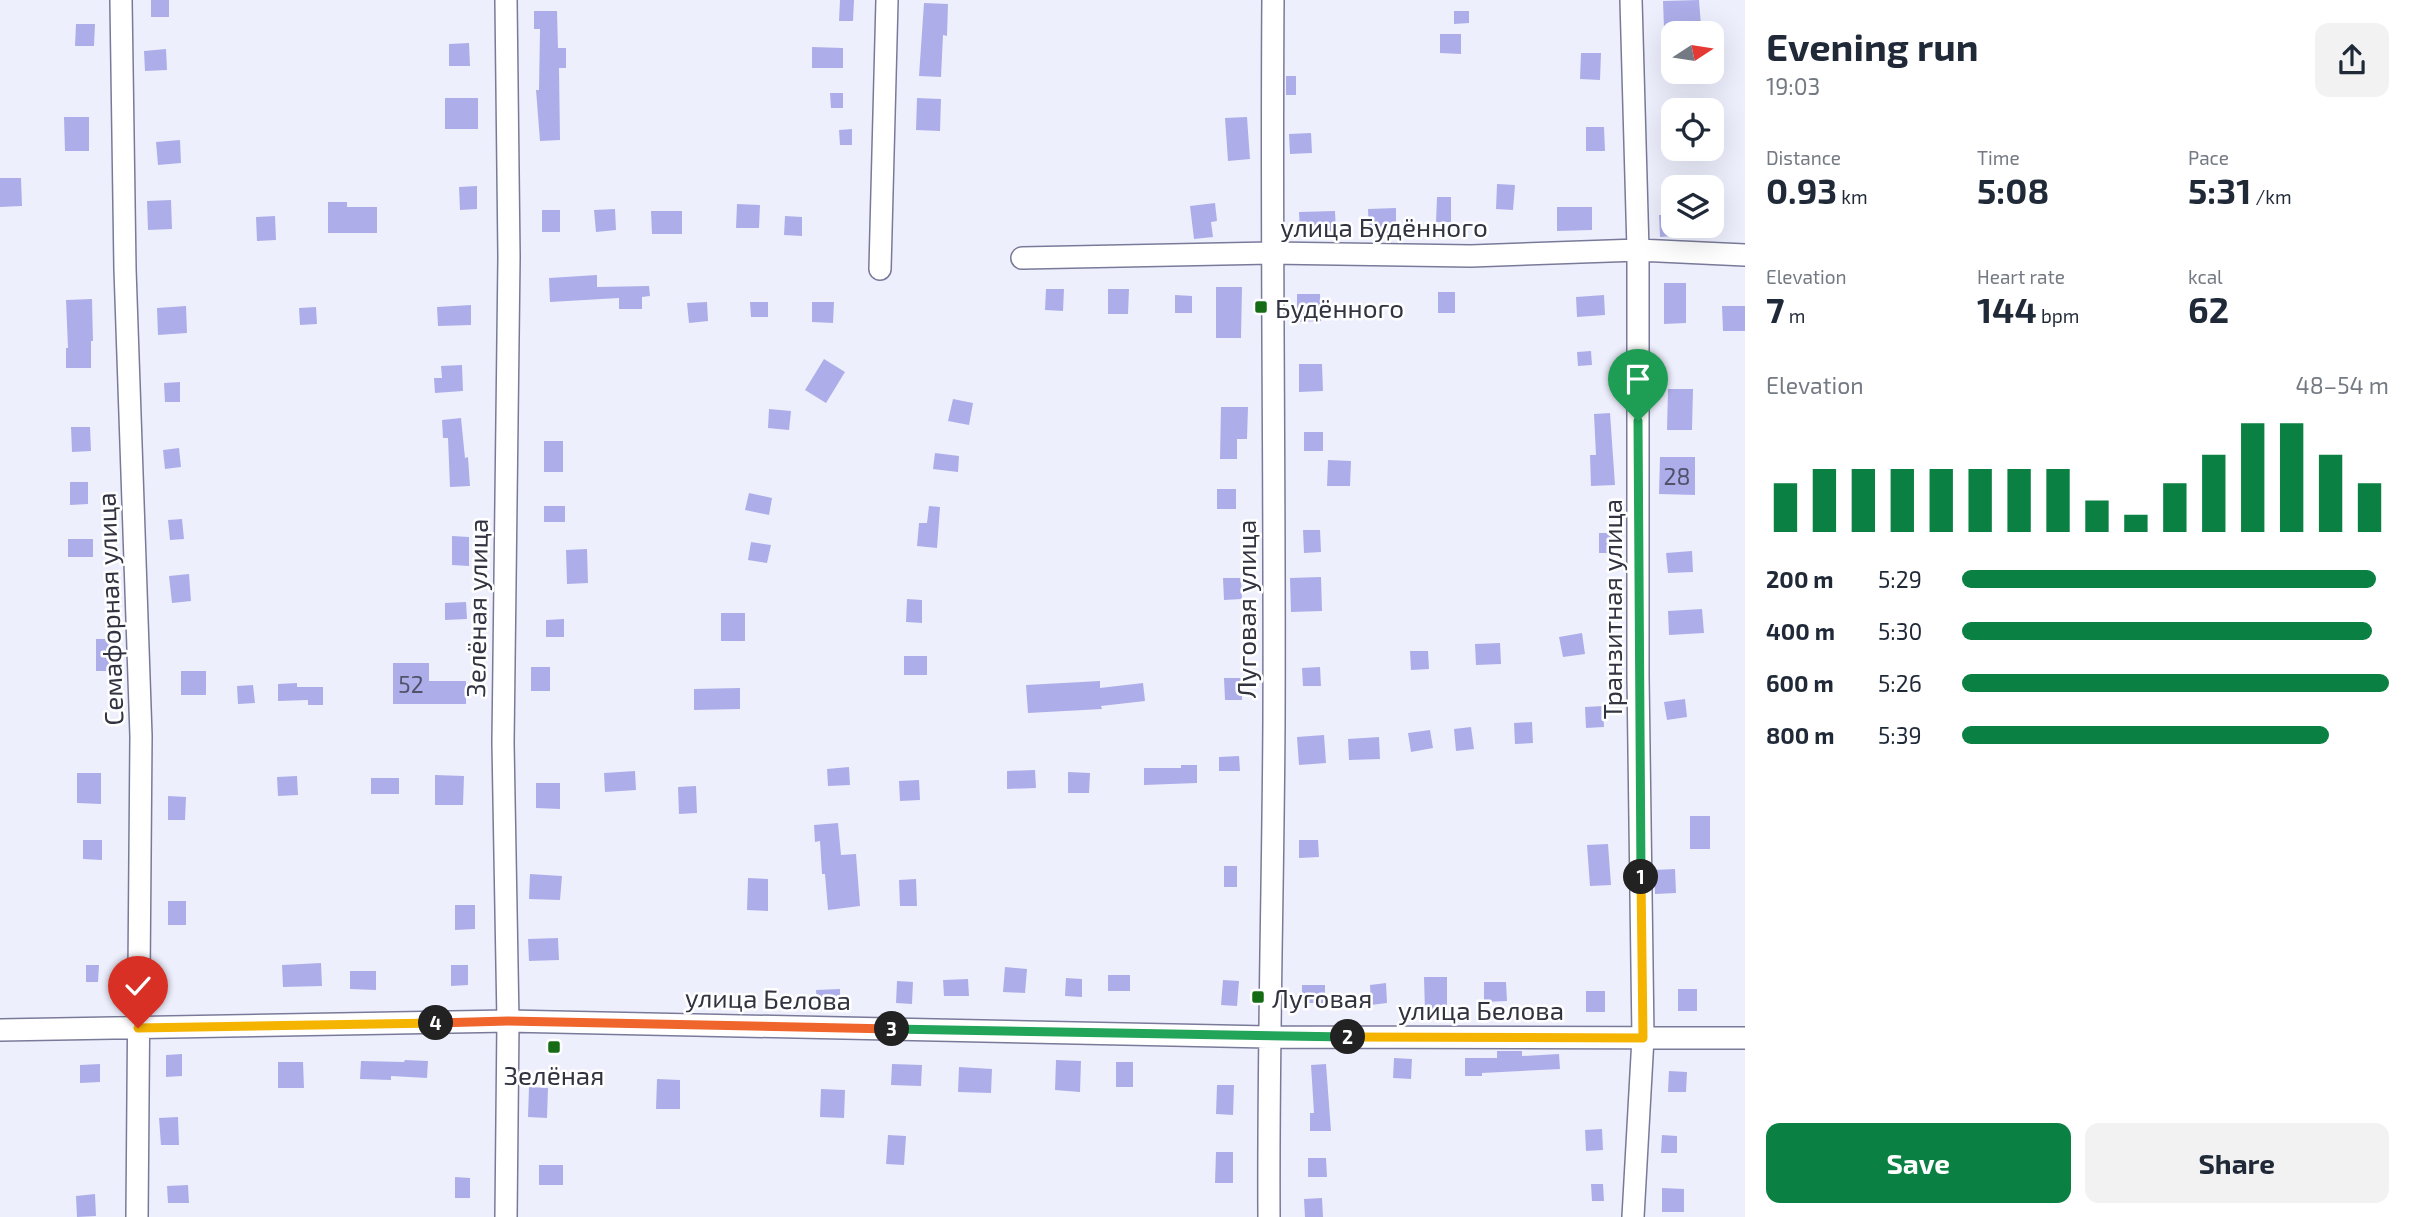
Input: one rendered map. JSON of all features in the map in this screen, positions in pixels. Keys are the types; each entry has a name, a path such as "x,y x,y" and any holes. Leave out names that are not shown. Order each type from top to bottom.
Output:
{"street":[{"name":"Семафорная улица","path":"121,0 126,282 141,736 137,1217"},
{"name":"Зелёная улица","path":"506,0 509,257 503,743 508,1021 506,1217"},
{"path":"880,269 887,0"},
{"name":"Луговая улица","path":"1269,1217 1268,1037 1274,722 1271,253 1273,0"},
{"name":"Транзитная улица","path":"1631,0 1638,250 1638,677 1643,1038 1633,1217"},
{"name":"улица Будённого","path":"1022,258 1271,253 1471,256 1638,250 1745,255"},
{"name":"улица Белова","path":"0,1030 508,1021 1268,1037 1745,1038"}],"building":[{"path":"151,0 169,0 169,17 151,17"},
{"path":"840,0 854,0 853,21 839,21"},
{"path":"1699,0 1701,21 1664,21 1663,1"},
{"path":"924,3 948,4 941,77 919,76"},
{"path":"534,11 557,11 558,48 566,48 566,68 559,68 560,140 540,141 536,90 539,90 540,29 534,29"},
{"path":"1454,11 1469,11 1469,23 1454,24"},
{"path":"76,24 95,24 94,46 75,46"},
{"path":"1440,34 1461,34 1461,54 1440,53"},
{"path":"469,43 470,66 449,66 449,44"},
{"path":"812,47 843,48 843,68 812,68"},
{"path":"166,49 167,70 145,71 144,51"},
{"path":"1581,53 1601,53 1600,80 1580,79"},
{"path":"1286,76 1296,76 1296,95 1286,95"},
{"path":"830,93 843,93 843,108 831,108"},
{"path":"445,98 478,98 478,129 445,129"},
{"path":"917,98 941,99 940,131 916,130"},
{"path":"64,117 89,117 89,151 65,151"},
{"path":"1247,117 1250,159 1228,161 1225,118"},
{"path":"1586,127 1604,127 1605,151 1586,151"},
{"path":"852,129 852,145 840,145 839,130"},
{"path":"1311,133 1312,153 1290,154 1289,134"},
{"path":"180,140 181,163 158,165 156,142"},
{"path":"0,178 21,178 22,206 0,207"},
{"path":"1497,184 1515,185 1513,210 1496,209"},
{"path":"477,186 477,209 460,210 459,187"},
{"path":"1437,197 1451,197 1451,222 1436,222"},
{"path":"171,200 172,229 148,230 147,201"},
{"path":"328,202 347,202 347,207 377,207 377,233 328,233"},
{"path":"1215,203 1217,221 1211,222 1213,237 1194,239 1190,206"},
{"path":"737,204 760,205 759,228 736,228"},
{"path":"1557,207 1592,207 1592,230 1557,231"},
{"path":"1396,208 1396,233 1369,234 1368,209"},
{"path":"615,209 616,230 596,232 594,210"},
{"path":"542,210 560,210 560,232 542,232"},
{"path":"651,211 682,211 682,234 652,234"},
{"path":"1335,211 1336,231 1300,232 1299,212"},
{"path":"1659,215 1661,215 1661,237"},
{"path":"275,216 276,240 257,241 256,217"},
{"path":"785,216 802,217 802,236 784,235"},
{"path":"597,275 597,287 649,286 650,296 642,297 642,309 619,309 619,298 550,302 549,278"},
{"path":"1664,283 1686,283 1686,323 1664,324"},
{"path":"1216,287 1242,287 1241,338 1216,338"},
{"path":"1046,289 1064,289 1063,311 1045,310"},
{"path":"1108,289 1129,289 1128,314 1108,314"},
{"path":"1438,292 1455,292 1455,313 1438,313"},
{"path":"1297,294 1320,294 1321,321 1297,322"},
{"path":"1175,295 1192,296 1192,313 1175,313"},
{"path":"1604,295 1605,315 1577,317 1576,297"},
{"path":"92,299 91,368 66,368 66,300"},
{"path":"707,302 708,321 689,323 687,303"},
{"path":"750,302 768,302 768,317 751,317"},
{"path":"812,302 834,302 833,323 812,322"},
{"path":"471,305 471,325 438,326 437,307"},
{"path":"186,306 187,333 158,335 157,308"},
{"path":"1722,306 1745,306 1745,331 1723,331"},
{"path":"316,307 317,324 300,325 299,308"},
{"path":"1591,351 1592,365 1578,366 1577,352"},
{"path":"824,359 845,372 826,403 805,390"},
{"path":"1299,364 1322,364 1323,391 1299,392"},
{"path":"462,365 463,391 435,393 434,378 442,378 441,366"},
{"path":"180,382 180,402 165,402 164,383"},
{"path":"1668,389 1693,389 1692,430 1667,430"},
{"path":"953,399 973,403 969,425 948,421"},
{"path":"1221,407 1248,407 1247,439 1237,439 1237,459 1220,459"},
{"path":"769,409 791,411 789,430 768,428"},
{"path":"1610,413 1615,485 1591,486 1590,455 1596,455 1594,414"},
{"path":"461,418 470,486 450,487 448,438 443,438 442,420"},
{"path":"71,427 90,427 91,451 72,452"},
{"path":"1304,432 1323,432 1323,451 1304,451"},
{"path":"544,441 563,441 563,472 544,472"},
{"path":"179,448 181,467 165,469 163,450"},
{"path":"935,453 959,456 958,472 933,469"},
{"path":"1660,457 1695,457 1695,495 1659,494"},
{"path":"1328,460 1351,461 1350,486 1327,486"},
{"path":"70,482 88,482 88,504 70,505"},
{"path":"1217,489 1236,489 1236,509 1217,509"},
{"path":"749,493 772,498 769,515 745,510"},
{"path":"544,506 565,506 565,522 544,522"},
{"path":"929,506 940,507 937,548 917,546 919,523 927,523"},
{"path":"182,519 184,539 170,540 168,520"},
{"path":"1303,530 1320,530 1321,552 1304,553"},
{"path":"1599,533 1617,533 1618,553 1599,553"},
{"path":"452,536 469,537 469,566 452,565"},
{"path":"68,539 93,539 93,557 68,557"},
{"path":"751,542 771,545 767,563 748,560"},
{"path":"587,549 588,583 567,584 566,550"},
{"path":"1692,551 1693,572 1668,573 1666,553"},
{"path":"189,574 191,601 172,603 169,576"},
{"path":"1321,577 1322,611 1291,612 1290,578"},
{"path":"1223,578 1241,578 1242,599 1224,600"},
{"path":"907,599 922,600 922,623 906,622"},
{"path":"466,602 467,619 445,620 445,603"},
{"path":"1702,609 1704,633 1669,635 1668,611"},
{"path":"721,613 745,613 745,641 721,641"},
{"path":"564,619 564,637 546,637 546,620"},
{"path":"1582,633 1585,654 1563,657 1559,637"},
{"path":"96,639 109,639 109,671 96,671"},
{"path":"1500,643 1501,664 1476,665 1475,644"},
{"path":"1410,651 1428,651 1429,669 1411,670"},
{"path":"904,656 927,656 927,675 904,675"},
{"path":"393,663 429,663 429,681 466,681 466,704 393,704"},
{"path":"531,667 550,667 550,691 531,691"},
{"path":"1320,667 1321,686 1303,686 1302,668"},
{"path":"181,671 206,671 206,695 181,695"},
{"path":"1224,678 1242,678 1242,700 1225,700"},
{"path":"1100,681 1100,688 1143,683 1145,701 1101,706 1102,709 1028,713 1026,685"},
{"path":"297,683 297,687 323,687 323,705 308,705 308,700 278,701 278,684"},
{"path":"253,685 255,703 238,704 237,686"},
{"path":"740,688 740,709 694,710 694,689"},
{"path":"1685,699 1687,717 1667,720 1664,702"},
{"path":"1603,706 1604,727 1586,728 1585,707"},
{"path":"1532,722 1533,743 1515,744 1514,723"},
{"path":"1471,727 1474,749 1456,751 1454,729"},
{"path":"1430,730 1433,748 1411,752 1408,733"},
{"path":"1324,735 1326,763 1299,765 1297,737"},
{"path":"1379,737 1380,759 1349,760 1348,739"},
{"path":"1239,756 1240,771 1219,771 1219,757"},
{"path":"1181,765 1197,765 1197,783 1144,785 1144,768 1181,768"},
{"path":"849,767 850,785 828,786 827,769"},
{"path":"1035,770 1036,788 1007,789 1007,771"},
{"path":"635,771 636,790 605,792 604,773"},
{"path":"1068,772 1090,773 1089,793 1068,793"},
{"path":"77,773 101,773 101,804 77,803"},
{"path":"435,775 464,776 463,805 435,805"},
{"path":"297,776 298,795 278,796 277,777"},
{"path":"371,778 399,778 399,794 371,794"},
{"path":"919,780 920,800 900,801 899,781"},
{"path":"536,783 560,783 560,809 536,808"},
{"path":"696,786 697,813 679,814 678,787"},
{"path":"168,796 186,797 185,820 168,820"},
{"path":"1690,816 1710,816 1710,849 1690,849"},
{"path":"838,823 841,855 856,854 860,906 828,910 820,841 815,842 814,825"},
{"path":"83,840 102,840 102,860 83,859"},
{"path":"1299,840 1318,840 1319,857 1299,858"},
{"path":"1608,844 1611,885 1590,886 1587,845"},
{"path":"1224,866 1237,866 1237,887 1224,887"},
{"path":"1675,869 1676,893 1655,894 1654,870"},
{"path":"530,874 562,876 560,900 529,899"},
{"path":"748,878 768,879 768,911 747,910"},
{"path":"916,879 917,906 900,906 899,880"},
{"path":"168,901 186,901 186,925 168,925"},
{"path":"455,905 475,905 475,929 455,930"},
{"path":"558,938 559,960 529,961 528,939"},
{"path":"321,963 322,986 283,987 282,965"},
{"path":"86,965 99,965 98,982 86,982"},
{"path":"451,965 468,965 468,985 451,986"},
{"path":"1005,967 1027,969 1025,993 1003,992"},
{"path":"350,971 376,971 376,990 350,989"},
{"path":"1108,975 1130,975 1130,991 1108,991"},
{"path":"1424,977 1447,977 1447,1012 1425,1012"},
{"path":"1066,978 1082,979 1082,997 1065,996"},
{"path":"968,979 969,996 944,996 943,980"},
{"path":"1223,980 1239,981 1237,1006 1221,1005"},
{"path":"897,981 913,982 912,1004 896,1003"},
{"path":"1484,982 1506,982 1507,1001 1484,1002"},
{"path":"1386,983 1387,1003 1371,1005 1370,985"},
{"path":"1302,985 1325,985 1325,1003 1302,1003"},
{"path":"840,989 840,1002 817,1003 816,990"},
{"path":"1678,989 1697,989 1697,1011 1678,1011"},
{"path":"1586,991 1605,991 1605,1012 1586,1012"},
{"path":"1497,1051 1522,1051 1522,1056 1559,1054 1560,1069 1465,1076 1465,1058 1497,1058"},
{"path":"182,1054 182,1076 166,1077 166,1055"},
{"path":"1394,1058 1412,1059 1411,1079 1393,1078"},
{"path":"1056,1060 1081,1061 1080,1092 1055,1090"},
{"path":"361,1061 428,1061 427,1078 391,1076 391,1080 360,1079"},
{"path":"278,1062 303,1062 304,1088 278,1088"},
{"path":"1116,1062 1133,1062 1133,1087 1116,1087"},
{"path":"100,1064 100,1082 80,1083 80,1065"},
{"path":"892,1064 922,1065 921,1086 891,1085"},
{"path":"1326,1064 1331,1131 1310,1131 1310,1113 1314,1113 1311,1065"},
{"path":"959,1067 992,1069 991,1093 958,1092"},
{"path":"1669,1071 1687,1072 1686,1092 1668,1092"},
{"path":"657,1079 680,1080 680,1109 656,1109"},
{"path":"1217,1085 1234,1085 1233,1115 1216,1114"},
{"path":"529,1087 548,1088 547,1118 528,1117"},
{"path":"821,1089 845,1090 844,1118 820,1117"},
{"path":"178,1117 179,1145 161,1145 159,1118"},
{"path":"1602,1129 1603,1150 1586,1151 1585,1130"},
{"path":"888,1135 906,1136 904,1165 886,1164"},
{"path":"1662,1135 1677,1136 1677,1153 1661,1153"},
{"path":"1216,1152 1233,1152 1233,1183 1215,1183"},
{"path":"1308,1158 1326,1158 1327,1177 1308,1177"},
{"path":"539,1165 563,1165 563,1185 539,1185"},
{"path":"455,1177 470,1178 470,1198 455,1198"},
{"path":"1591,1184 1603,1184 1604,1201 1592,1201"},
{"path":"188,1185 189,1203 168,1203 167,1186"},
{"path":"1662,1188 1684,1189 1684,1212 1662,1212"},
{"path":"95,1194 96,1216 77,1217 76,1196"},
{"path":"1322,1198 1323,1217 1305,1217 1304,1199"}],"place":[{"name":"Будённого","path":"1261,307"},
{"name":"Луговая","path":"1258,997"},
{"name":"Зелёная","path":"554,1047"}],"route":[{"path":"138,1028 508,1021 1268,1037 1643,1038 1638,421"}]}
